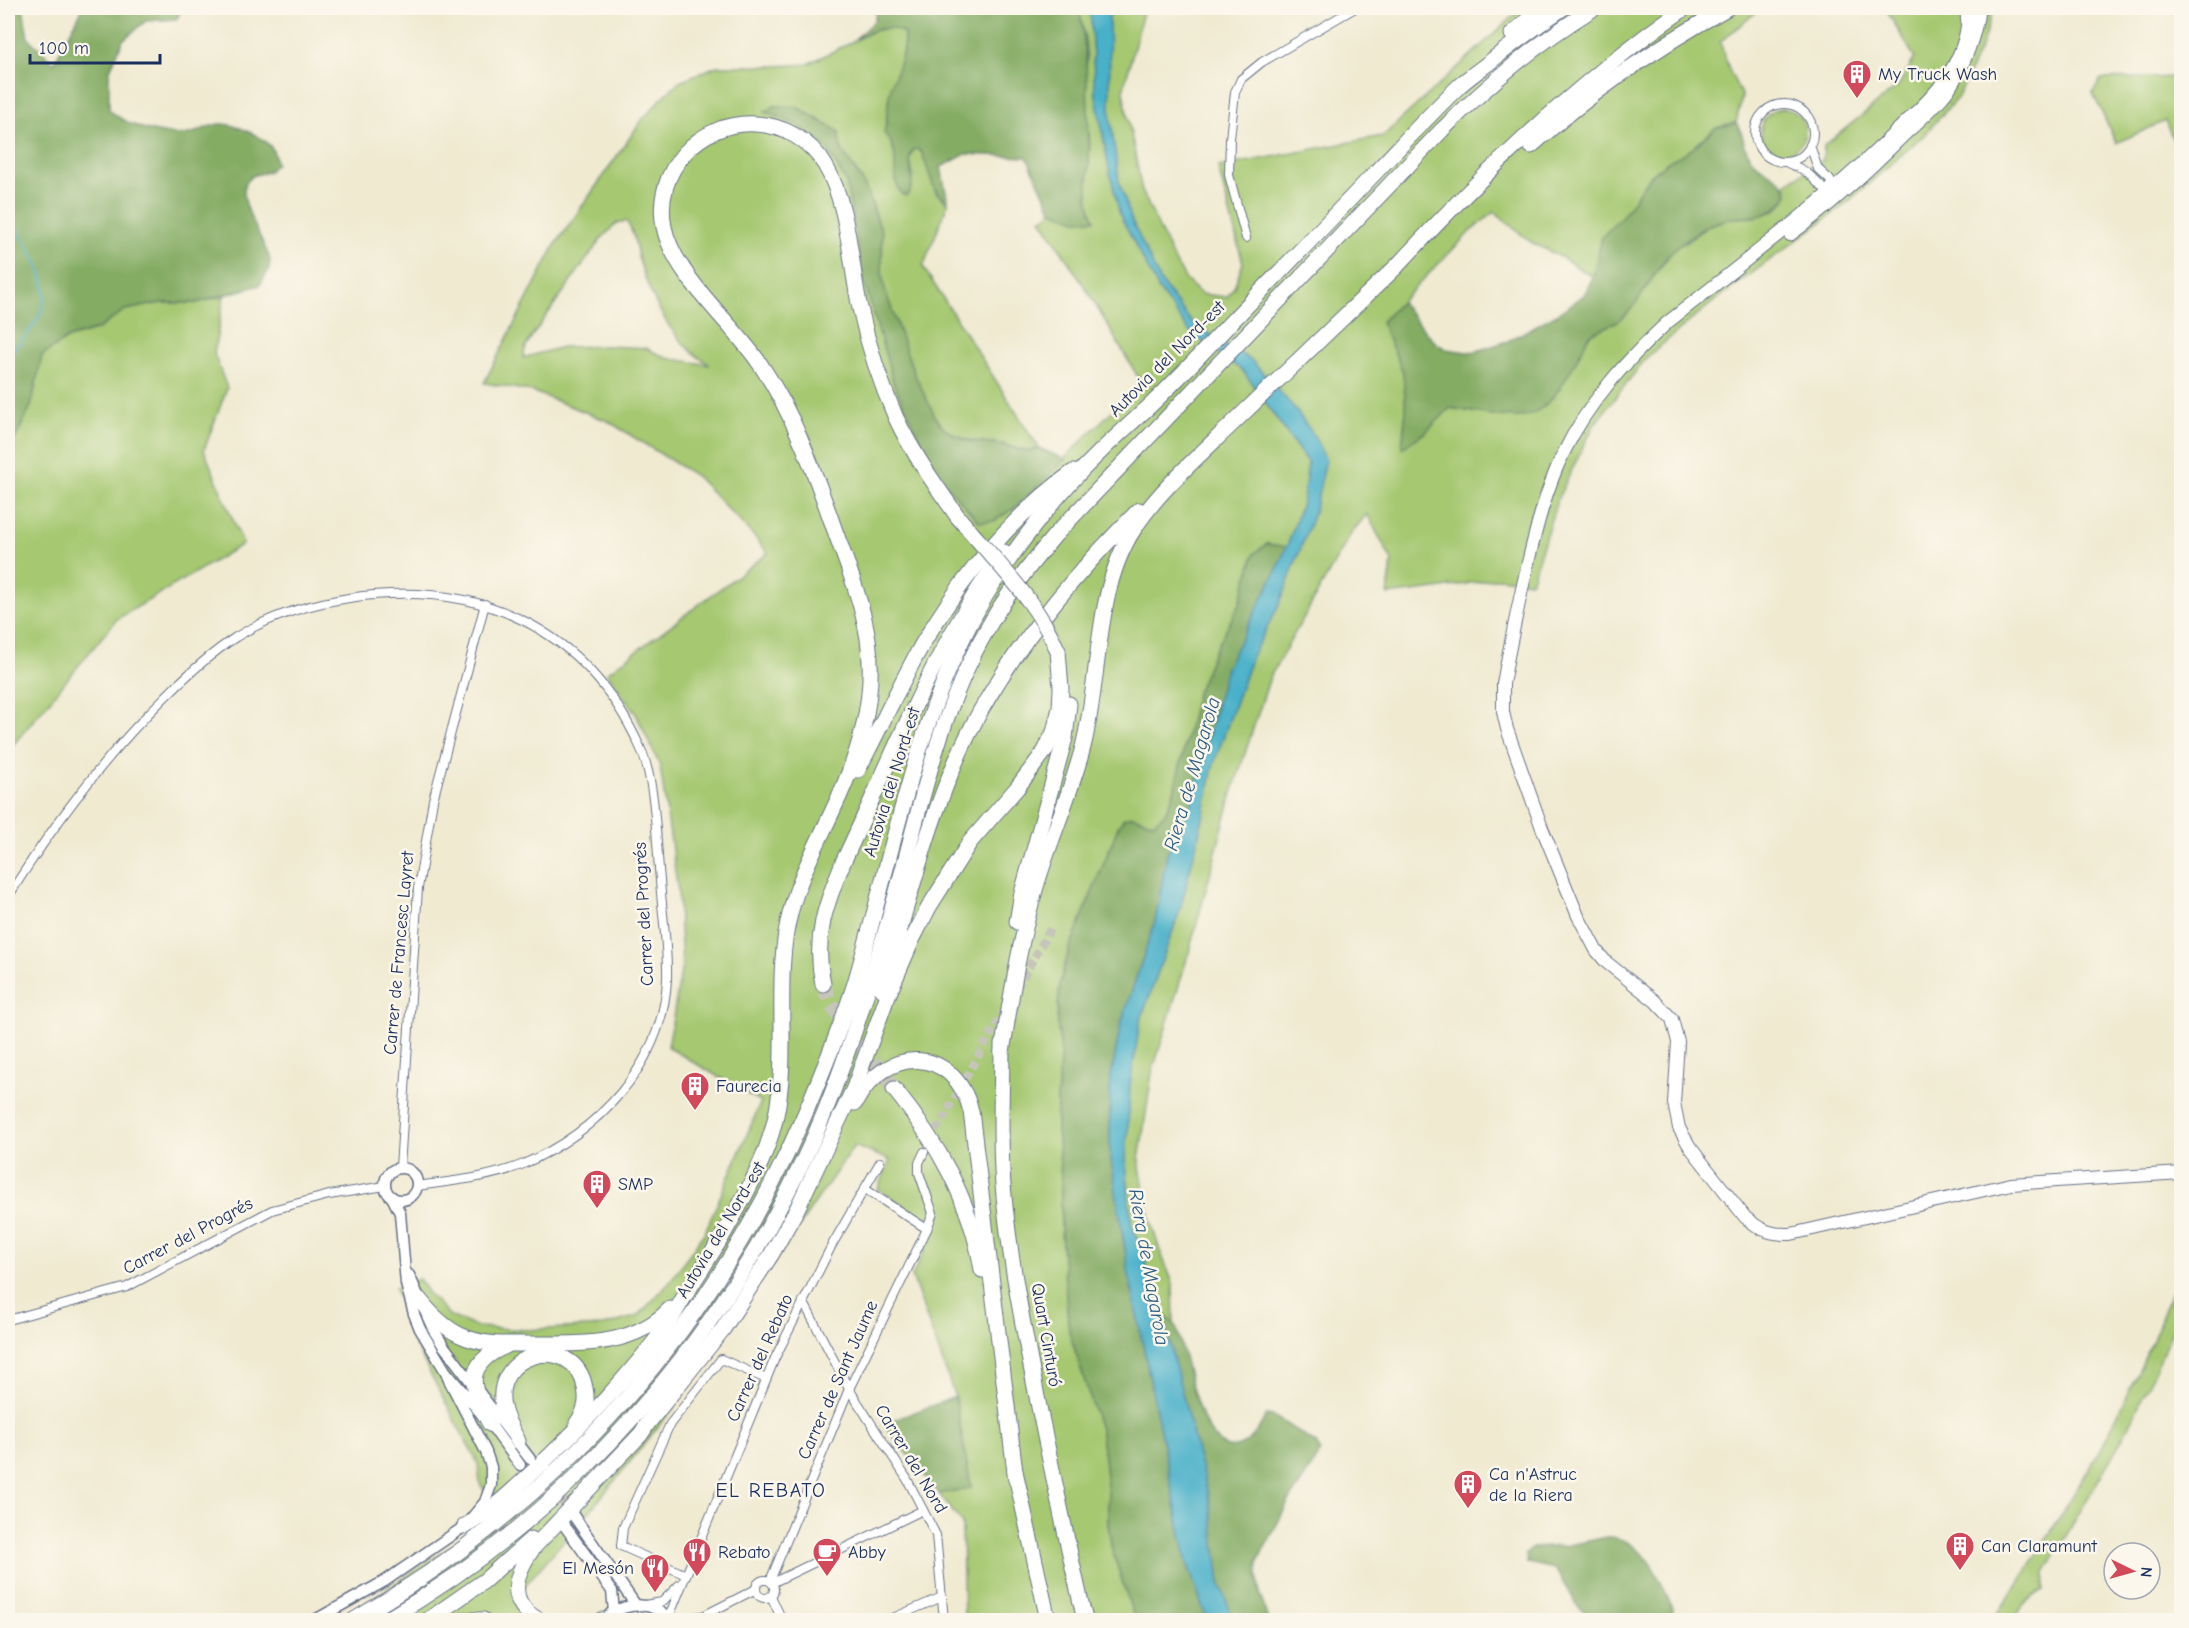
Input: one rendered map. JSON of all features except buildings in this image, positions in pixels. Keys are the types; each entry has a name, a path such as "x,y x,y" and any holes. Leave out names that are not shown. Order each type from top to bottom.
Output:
{"highway":[{"path":"1459,86 1470,72 1541,8"},
{"name":"Autovia del Nord-est","path":"354,1620 398,1595 443,1564 486,1532 572,1458 605,1425 654,1369 719,1277 758,1213 781,1167 829,1056 854,987 925,734 959,647 966,631 1026,537 1095,456 1160,396 1459,86 1563,8"},
{"name":"Autovia del Nord-est","path":"386,1620 467,1568 518,1528 585,1468 671,1374 727,1296 774,1218 815,1133 840,1072 893,906 940,739 984,633 1002,604 1055,534 1469,104 1552,34 1594,8"},
{"path":"1397,266 1431,228 1546,118 1597,73 1685,8"},
{"path":"1002,1052 1019,953 1035,888 1083,745 1093,698 1105,605 1113,573 1120,553 1134,528 1175,479 1361,299 1543,135 1601,88 1688,30 1727,8"},
{"path":"465,1526 478,1519 562,1444 584,1423 641,1359 671,1320 717,1246 754,1178 770,1139 780,1086 782,974 789,916 804,872 834,808 866,720 870,671 867,635 851,574 814,472 789,412 753,354 681,266 665,230 663,211 667,182 681,156 699,139 722,127 735,124 767,124 787,131 818,154 836,187 860,310 895,416 918,457 958,517 1040,614 1065,668 1068,722 1022,893 1003,1015 1002,1052"},
{"path":"834,808 874,741 922,645 969,574 1023,513 1049,489 1095,456"},
{"path":"843,1108 866,1041 930,831 953,770 980,711 1019,647 1057,597 1100,548 1162,487 1175,479"},
{"path":"823,984 820,936 828,900 900,735 934,664 963,612 1001,556 1024,528 1061,495"},
{"path":"539,1620 524,1609 518,1600 516,1587 522,1563 534,1547 641,1434 723,1329 771,1255 810,1182 854,1088 886,1000 929,907 970,842 1036,764 1054,732 1061,698 1058,651"},
{"name":"Quart Cinturó","path":"1002,1052 1001,1148 1015,1275 1026,1343 1085,1620"},
{"path":"810,1182 825,1167 862,1090 883,1069 895,1064 919,1060 938,1066 957,1080 971,1111 1016,1479"},
{"path":"894,1089 935,1143 960,1192 970,1220 981,1262 1016,1479 1048,1620"},
{"path":"419,1299 442,1324 473,1340 508,1345 585,1344 635,1333 656,1321 683,1293 687,1292"},
{"path":"490,1424 477,1400 474,1388 475,1375 490,1352 508,1345"},
{"path":"518,1441 503,1410 502,1393 505,1381 509,1371 527,1357 548,1354 573,1365 584,1382 586,1394 583,1415 562,1444"},
{"path":"428,1620 469,1593 526,1545 633,1434 648,1423"},
{"path":"464,1620 483,1620"}],"main road":[{"path":"1814,211 1832,191 1854,178 1945,79 1965,36 1967,17 1965,8"},
{"path":"1979,8 1970,49 1948,90 1936,105 1814,211 1668,322 1627,360 1589,408 1563,454 1545,500 1534,538 1517,610 1502,694 1504,721 1542,828 1590,939 1606,962 1655,1001 1672,1019 1678,1042 1674,1102 1679,1128 1690,1148 1745,1217 1765,1232 1778,1235 1804,1232 2011,1184 2181,1173"}],"street":[{"path":"1246,238 1229,175 1235,92 1241,79 1262,62 1354,8"},
{"path":"1785,162 1800,157 1810,145 1813,132 1807,115 1788,104 1772,107 1759,119 1755,136 1758,144 1769,157 1805,171 1817,184 1832,191 1828,176"},
{"path":"1810,145 1818,169 1835,178 1854,178"},
{"path":"1814,211 1817,184"},
{"name":"Carrer del Progrés","path":"8,897 44,839 107,759 146,716 196,667 237,637 272,620 320,603 381,594 434,594 485,604 507,611 549,636 590,668 616,700 642,751 653,799 667,979 663,1008 651,1044 631,1081 602,1115 564,1143 520,1166 479,1177 417,1186"},
{"name":"Carrer de Francesc Layret","path":"400,1168 418,888 433,800 485,604"},
{"path":"865,1189 927,1228 933,1213 919,1173 919,1163 924,1152"},
{"name":"Carrer del Rebato","path":"670,1620 766,1379 832,1245 880,1162"},
{"path":"315,1620 385,1581 465,1526 485,1502 491,1485 491,1467 486,1452 414,1314 406,1284 400,1213 386,1186 387,1176 400,1168 413,1173 417,1186 400,1213"},
{"name":"Carrer del Progrés","path":"8,1320 127,1287 272,1210 329,1195 386,1186"},
{"path":"392,1197 400,1200 408,1199"},
{"name":"Carrer de Sant Jaume","path":"771,1582 849,1389 927,1228"},
{"path":"405,1267 433,1329 474,1388 530,1459"},
{"name":"Carrer del Nord","path":"803,1301 849,1389 907,1479 936,1535 944,1620"},
{"path":"686,1575 621,1546 623,1528 670,1424 721,1359 766,1379"},
{"path":"446,1372 490,1424 520,1465"},
{"path":"573,1515 640,1605 660,1612 670,1620 698,1618 756,1589 760,1581 771,1582 923,1510"},
{"path":"564,1525 612,1592 606,1618"},
{"name":"Carrer del Rebato","path":"640,1605 662,1602 686,1575"},
{"path":"771,1582 774,1588 771,1596 782,1620"},
{"path":"756,1589 760,1597 771,1596"},
{"path":"888,1620 942,1597"},
{"path":"606,1618 640,1605"}],"green space":[{"path":"8,8 23,8 28,38 54,63 83,8 182,8 177,19 146,21 123,40 109,72 109,110 133,125 169,134 190,134 219,124 239,128 260,138 270,146 274,152 276,164 269,171 250,177 244,187 247,207 270,260 269,269 260,285 196,303 161,303 125,310 98,329 68,338 42,355 31,406 8,453"},
{"path":"877,8 1079,8 1087,75 1088,191 1095,220 1076,220 1052,211 1027,157 966,154 941,167 948,203 934,188 922,153 918,149 913,150 910,162 912,186 906,196 901,194 897,186 895,156 890,141 884,133 891,88 903,51 904,33 891,29 879,29 855,39 874,21"},
{"path":"1079,8 1090,8 1095,90 1120,215 1159,290 1190,332 1243,371 1308,463 1303,500 1287,547 1267,544 1254,554 1240,603 1213,654 1197,693 1173,796 1166,812 1154,823 1139,818 1119,825 1069,950 1060,983 1057,1021 1061,1051 1057,1128 1061,1177 1061,1232 1069,1331 1101,1432 1112,1550 1135,1620 964,1620 962,1523 939,1494 971,1487 955,1397 912,1276 936,1226 878,1189 890,1160 854,1146 678,1402 594,1506 521,1590 528,1620 334,1620 348,1614 478,1529 498,1510 480,1484 478,1464 409,1333 395,1288 419,1279 427,1292 450,1316 477,1327 526,1330 604,1326 638,1316 669,1283 705,1232 761,1102 668,1047 682,965 678,891 660,766 636,714 607,673 768,553 696,476 608,421 531,391 484,383 554,247 642,120 680,81 717,66 808,64 873,31 891,27 904,33 884,133 892,144 895,155 896,180 913,176 910,160 913,150 918,149 925,157 936,193 948,203 923,267 1039,448 1022,450 1001,444 966,439 952,434 940,425 913,372 900,340 882,277 881,231 865,186 840,145 839,132 795,106 766,112 795,124 826,147 846,182 864,281 894,384 937,475 1013,510 1141,382 1088,292 1041,219 1052,211 1076,220 1090,211 1087,189 1090,145 1085,83 1087,59","holes":["626,221 644,276 665,320 685,345 710,365 666,358 646,348 608,346 562,347 523,358 532,336 601,239 617,223"]},
{"path":"1109,8 1144,8 1123,91 1142,191 1171,254 1186,280 1201,294 1227,297 1234,287 1243,263 1218,167 1383,136 1522,8 1761,8 1720,42 1730,72 1742,96 1736,123 1725,125 1658,170 1625,213 1602,237 1593,277 1531,242 1494,212 1471,231 1381,322 1403,372 1406,411 1402,447 1426,432 1450,408 1488,414 1562,384 1589,336 1624,317 1673,250 1712,224 1733,218 1755,217 1774,211 1782,204 1788,194 1785,184 1823,160 1824,146 1898,86 1915,58 1885,8 1994,8 1983,42 1959,96 1923,136 1842,207 1713,302 1647,357 1594,425 1558,498 1531,582 1499,578 1388,595 1392,561 1367,514 1352,532 1270,677 1232,793 1189,952 1152,1073 1139,1160 1147,1209 1173,1283 1174,1323 1162,1314 1131,1222 1126,1163 1130,1085 1140,1022 1179,913 1203,818 1213,766 1252,656 1280,603 1314,513 1314,436 1295,409 1252,361 1192,323 1160,281 1132,221 1119,182 1110,114"},
{"path":"2181,77 2181,157 2165,121 2116,143 2093,93 2101,79"},
{"path":"774,106 795,106 839,132 841,149 863,182 882,232 882,273 885,290 914,373 941,425 969,441 1000,444 1020,450 1031,451 1039,448 1066,460 1013,509 994,521 979,522 937,475 894,384 864,281 846,182 826,147 795,124 765,112"},
{"path":"1783,109 1799,115 1805,131 1799,147 1783,153 1767,147 1761,131 1767,115"},
{"path":"1736,123 1751,158 1785,187 1788,194 1780,204 1763,215 1733,218 1712,224 1676,247 1625,316 1589,336 1562,386 1543,407 1531,414 1519,417 1450,408 1426,432 1402,448 1406,411 1403,372 1381,322 1401,302 1437,344 1446,349 1477,351 1508,341 1557,314 1584,295 1593,277 1602,237 1625,213 1648,178 1666,163 1692,149 1715,128"},
{"path":"224,296 214,354 227,388 204,450 243,544 117,619 8,751 8,453 31,406 42,355 68,338 98,329 125,310 161,303 196,303"},
{"path":"1267,544 1287,547 1226,668 1191,806 1167,854 1155,922 1121,1024 1110,1082 1110,1152 1129,1275 1186,1559 1207,1620 1135,1620 1112,1550 1101,1432 1069,1331 1061,1232 1061,1177 1057,1128 1061,1051 1057,1021 1060,983 1069,950 1119,825 1124,818 1132,816 1154,823 1166,812 1173,796 1197,693 1213,654 1240,603 1254,554"},
{"path":"2181,1267 2181,1310 2121,1441 2045,1572 2044,1590 2030,1599 2013,1620 1993,1620 2025,1574 2101,1449 2153,1340"},
{"path":"1162,1314 1174,1323 1199,1410 1209,1430 1220,1443 1234,1447 1251,1438 1266,1415 1274,1416 1316,1444 1320,1452 1289,1501 1259,1559 1258,1582 1268,1620 1233,1620 1220,1583 1210,1503"},
{"path":"955,1397 971,1488 939,1494 883,1424"},
{"path":"1608,1537 1634,1546 1644,1555 1660,1580 1676,1620 1594,1620 1580,1609 1555,1569 1527,1563 1526,1554 1532,1548 1563,1546"}],"water":[{"path":"1090,8 1109,8 1110,114 1119,182 1132,221 1160,281 1192,323 1252,361 1295,409 1314,436 1326,460 1314,513 1280,603 1252,656 1213,766 1203,818 1179,913 1140,1022 1130,1085 1126,1163 1131,1222 1155,1288 1174,1361 1210,1503 1220,1583 1233,1620 1207,1620 1186,1559 1129,1275 1110,1152 1110,1082 1121,1024 1155,922 1167,854 1191,806 1226,668 1275,574 1289,541 1303,500 1308,463 1243,371 1190,332 1159,290 1120,215 1095,90"}],"waterway":[{"path":"8,214 38,264 44,292 43,306 37,320 8,357"}],"tunnel":[{"path":"1017,988 1052,926"},
{"path":"823,984 830,1003 894,1089"},
{"path":"930,1141 1005,1009"},
{"path":"520,1465 564,1525"},
{"path":"542,1475 573,1514"}],"place":[{"name":"My Truck Wash","path":"1857,100"},
{"name":"Faurecia","path":"695,1112"},
{"name":"SMP","path":"597,1210"},
{"name":"Ca n'Astruc de la Riera","path":"1468,1510"},
{"name":"Can Claramunt","path":"1960,1572"},
{"name":"Rebato","path":"697,1578"},
{"name":"Abby","path":"827,1578"},
{"name":"El Mesón","path":"655,1594"}],"district":[{"name":"EL REBATO","path":"771,1490"}],"water label":[{"name":"Riera de Magarola","path":"1192,774"},
{"name":"Riera de Magarola","path":"1149,1267"}]}
